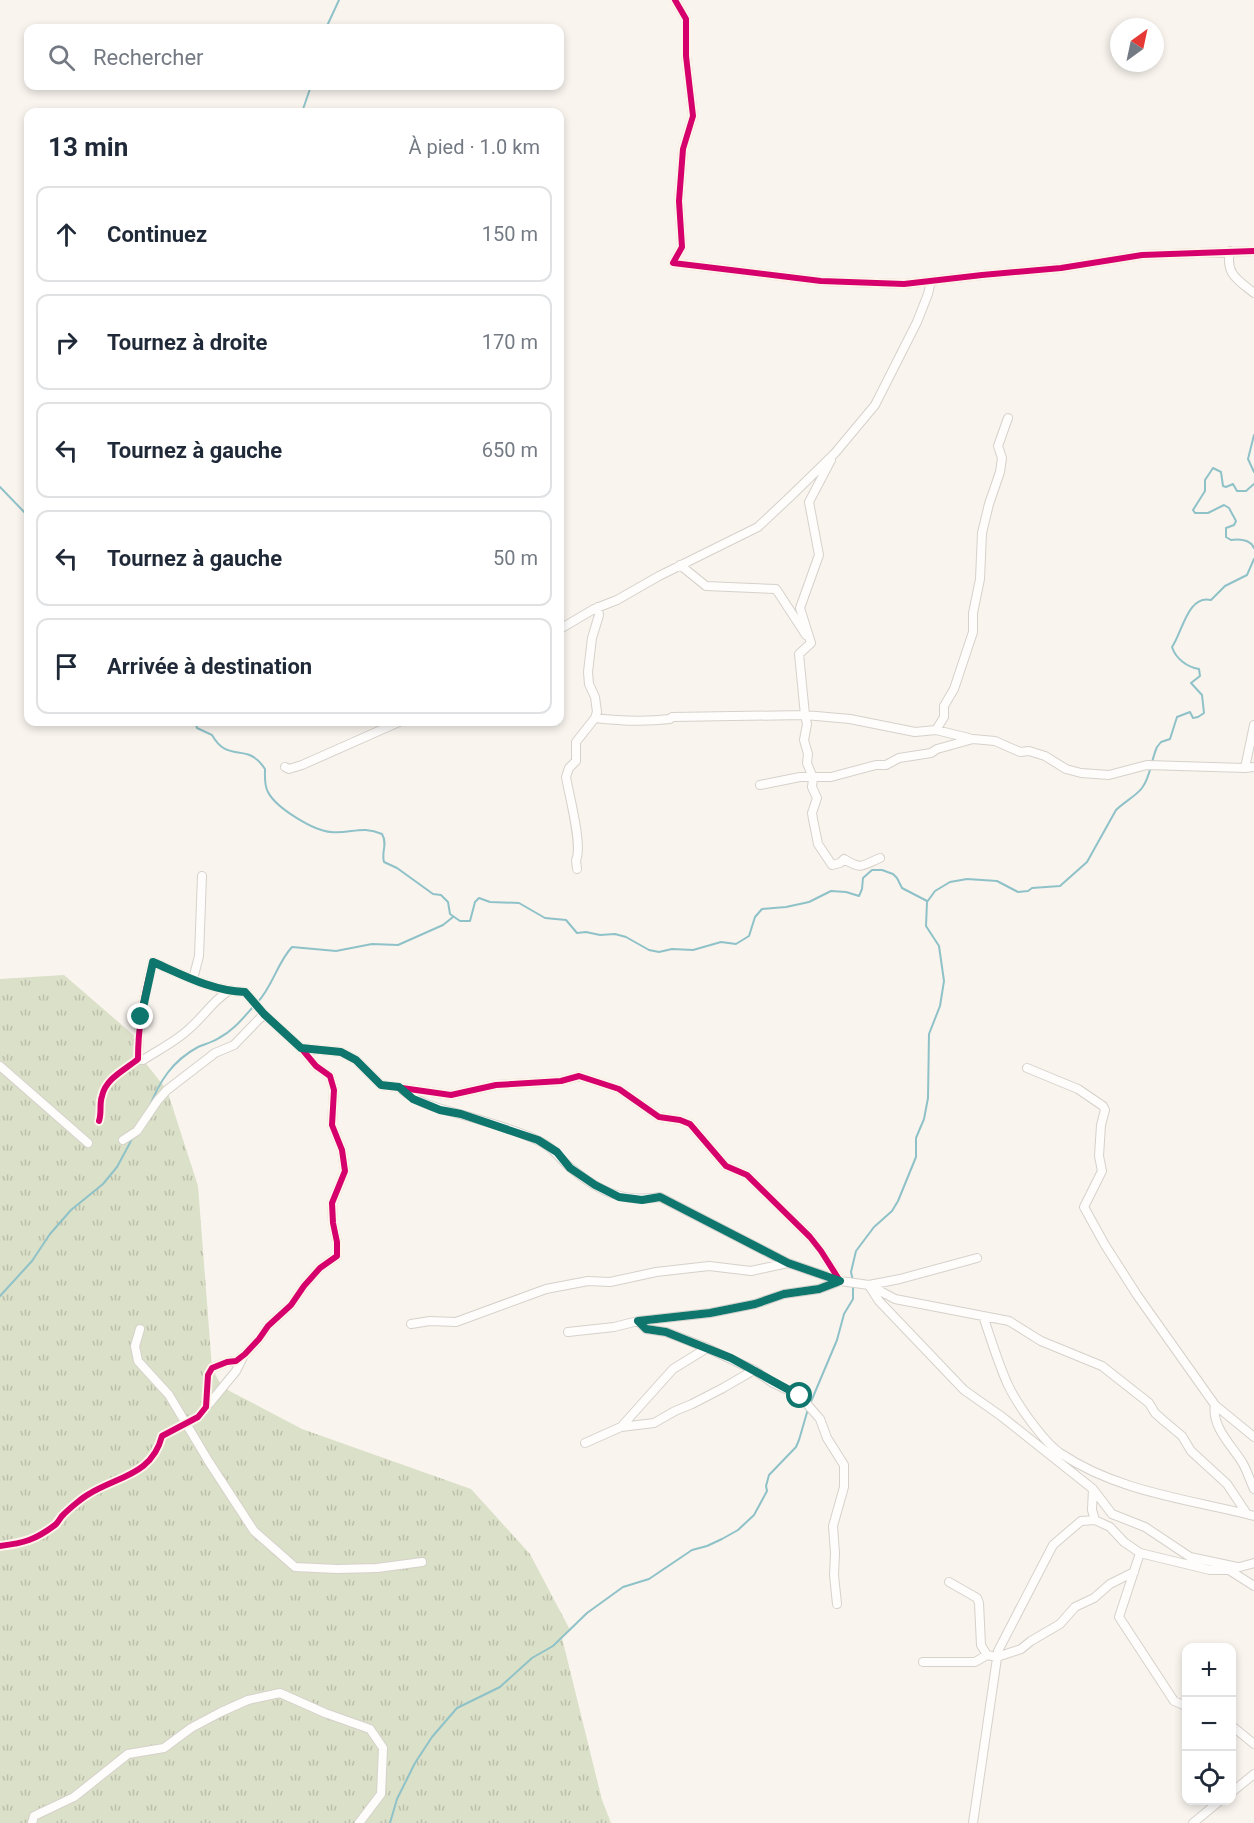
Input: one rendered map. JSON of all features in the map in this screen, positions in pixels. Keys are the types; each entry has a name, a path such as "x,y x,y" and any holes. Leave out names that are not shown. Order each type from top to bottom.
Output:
{"street":[{"path":"675,0 686,19 686,56 693,116 683,149 679,201 682,247 673,263 821,281 904,284 1061,268 1142,255 1254,251"},
{"path":"1230,251 1228,261 1230,270 1236,279 1254,293"},
{"path":"564,627 598,607 617,600 680,565 758,527 835,453 875,405 918,322 931,281"},
{"path":"936,729 944,717 944,706 954,689 974,632 973,613 980,579 982,533 988,504 1000,472 1002,458 998,446 1008,418"},
{"path":"811,643 800,608 819,555 809,502 835,453"},
{"path":"680,565 706,586 776,589 811,643"},
{"path":"577,869 576,860 579,848 566,773 576,761 575,747 578,738 595,718 597,711 588,672 592,638 599,615 598,607"},
{"path":"811,643 799,654 807,724 805,744 808,754 807,763 813,778 812,787 817,802 812,813 818,844 832,865 844,860 852,866 860,867 880,858"},
{"path":"595,718 639,721 672,717 805,715 850,719 915,732 936,729 973,739 995,741 1020,752 1029,751 1045,756 1066,769 1081,773 1109,775 1147,765 1254,767"},
{"path":"1245,768 1254,725"},
{"path":"285,767 289,769 302,765 390,726"},
{"path":"760,785 800,777 831,777 876,765 886,765 899,758 931,753 937,749 973,739"},
{"path":"193,979 199,956 202,876"},
{"path":"0,1546 28,1542 57,1524 63,1515 88,1494 122,1479 145,1465 159,1449 162,1436 198,1417 236,1371 245,1354 268,1326 291,1305 320,1268 337,1256 338,1242 333,1223 332,1203 345,1171 342,1150 332,1125 334,1090 330,1076 316,1066 245,992 227,992 153,962 141,1017 138,1059"},
{"path":"99,1120 101,1097 108,1082 138,1059 142,1060 188,1031 205,1014 212,1002 227,992"},
{"path":"123,1140 147,1119 167,1090 215,1053 234,1045 264,1014"},
{"path":"301,1048 341,1052 356,1060 381,1085 451,1095 496,1085 561,1081 579,1076 619,1089 659,1117 690,1124 726,1166 747,1175 810,1237 840,1281"},
{"path":"0,1066 88,1143"},
{"path":"1027,1068 1078,1089 1103,1106 1105,1110 1101,1125 1099,1162 1102,1171 1084,1206 1105,1245 1137,1295 1215,1405 1251,1435 1254,1446"},
{"path":"399,1087 413,1099 440,1110 461,1114 538,1140 557,1152 570,1168 595,1185 619,1197 642,1200 660,1197 788,1263 840,1281 869,1285 977,1258"},
{"path":"411,1324 430,1321 456,1322 546,1289 588,1281 610,1282 656,1272 709,1266 751,1271 788,1263"},
{"path":"568,1332 710,1313 755,1304 784,1294 819,1289 840,1281"},
{"path":"869,1285 895,1299 1009,1321 1041,1341 1102,1366 1149,1403 1155,1413 1182,1436 1191,1450 1227,1484 1250,1515"},
{"path":"869,1285 879,1301 964,1390 1074,1472 1093,1489 1112,1514 1145,1527 1190,1557 1233,1568 1254,1586"},
{"path":"983,1316 1008,1385 1032,1423 1058,1452 1103,1478 1130,1485 1148,1493 1250,1515"},
{"path":"638,1321 646,1329 666,1332 754,1370 773,1383 800,1396 820,1419 827,1438 844,1465 844,1487 833,1526 837,1604"},
{"path":"140,1329 135,1346 138,1361 169,1395 254,1531 295,1568 377,1568 422,1562"},
{"path":"621,1427 673,1369 707,1348"},
{"path":"206,1407 208,1375 212,1368 236,1361 245,1354"},
{"path":"585,1443 621,1427 654,1423 754,1370"},
{"path":"1215,1405 1214,1411 1224,1438 1244,1465 1254,1489"},
{"path":"1093,1489 1092,1510 1095,1520"},
{"path":"973,1823 998,1651 1053,1545 1081,1521 1095,1520 1110,1527 1124,1542 1140,1553 1210,1570 1254,1563"},
{"path":"1140,1553 1119,1617 1174,1701 1182,1705"},
{"path":"923,1662 975,1662 987,1655 998,1657 1021,1649 1060,1624 1075,1607 1094,1598 1110,1584 1134,1572"},
{"path":"949,1582 977,1598 981,1645 987,1655"},
{"path":"32,1823 34,1816 74,1797 128,1754 164,1748 191,1728 221,1712 248,1700 280,1693 325,1713 370,1729 383,1748 381,1794 358,1823"},
{"path":"1236,1729 1254,1744"},
{"path":"1236,1789 1254,1774"},
{"path":"1193,1823 1215,1805"}],"green space":[{"path":"64,975 138,1039 143,1060 167,1090 198,1186 212,1368 222,1387 302,1429 471,1489 530,1554 570,1630 562,1638 602,1800 611,1823 0,1823 0,979"}],"waterway":[{"path":"328,24 339,0"},
{"path":"303,108 310,90"},
{"path":"1254,435 1248,459 1254,472"},
{"path":"1254,484 1246,491 1237,491 1233,484 1223,486 1221,472 1213,468 1205,480 1205,491 1193,510 1195,513 1208,513 1224,505 1229,508 1236,521 1234,525 1226,528 1226,537 1231,540 1247,541 1254,548"},
{"path":"0,487 24,512"},
{"path":"810,1404 837,1340 844,1314 853,1299 851,1272 856,1251 874,1227 892,1211 916,1157 916,1138 924,1119 928,1098 929,1034 940,1006 944,981 939,946 926,926 927,902 935,891 950,882 967,879 997,881 1018,892 1032,888 1060,886 1087,862 1116,810 1142,788 1157,747 1161,742 1170,739 1177,717 1190,712 1193,718 1204,713 1202,695 1191,683 1200,676 1199,669 1182,662 1172,647 1187,616 1197,603 1211,600 1225,586 1247,575 1254,559"},
{"path":"196,726 212,735 225,749 244,753 258,760 265,769 265,784 268,792 279,805 296,818 324,831 368,830 382,834 384,862 397,868 433,894 441,895 448,902 450,914 460,921 470,921 475,902 479,898 490,902 519,903 545,918 566,920 577,933 615,934 626,937 649,950 659,952 672,949 693,950 721,942 736,944 749,936 755,917 762,909 809,902 831,891 859,896 863,878 872,870 882,870 893,874 902,888 927,901"},
{"path":"257,1003 292,947 336,951 372,944 398,945 443,925 453,917"},
{"path":"149,1108 162,1081 181,1059 198,1047 229,1032 253,1007"},
{"path":"0,1296 32,1261 50,1234 71,1210 103,1184 117,1167 132,1139"},
{"path":"390,1823 397,1799 415,1763 432,1737 457,1708 500,1687 532,1658 553,1646 587,1613 623,1587 649,1579 692,1550 722,1539 738,1530 754,1515 767,1491 769,1475 796,1447 808,1409"}],"cycle path":[{"path":"675,0 686,19 686,56 693,116 683,149 679,201 682,247 673,263 821,281 904,284 1061,268 1142,255 1254,251"},
{"path":"0,1546 23,1542 41,1534 55,1525 63,1515 86,1496 142,1467 157,1449 162,1436 198,1417 206,1407 208,1375 212,1368 236,1361 245,1354 268,1326 291,1305 320,1268 337,1256 332,1203 345,1171 342,1150 332,1125 334,1090 330,1076 316,1066 245,992 221,989 153,962 142,1010 138,1059 107,1084 101,1099 99,1121"},
{"path":"301,1048 341,1052 356,1060 381,1085 451,1095 496,1085 561,1081 579,1076 619,1089 659,1117 690,1124 726,1166 747,1175 810,1237 840,1281"}],"route":[{"path":"141,1017 153,962 227,992 245,992 264,1014 301,1048 341,1052 356,1060 381,1085 399,1087 413,1099 440,1110 461,1114 538,1140 557,1152 570,1168 595,1185 619,1197 642,1200 660,1197 803,1270 840,1281 819,1289 784,1294 755,1304 710,1313 638,1321 646,1329 666,1332 731,1358 800,1396"}]}
